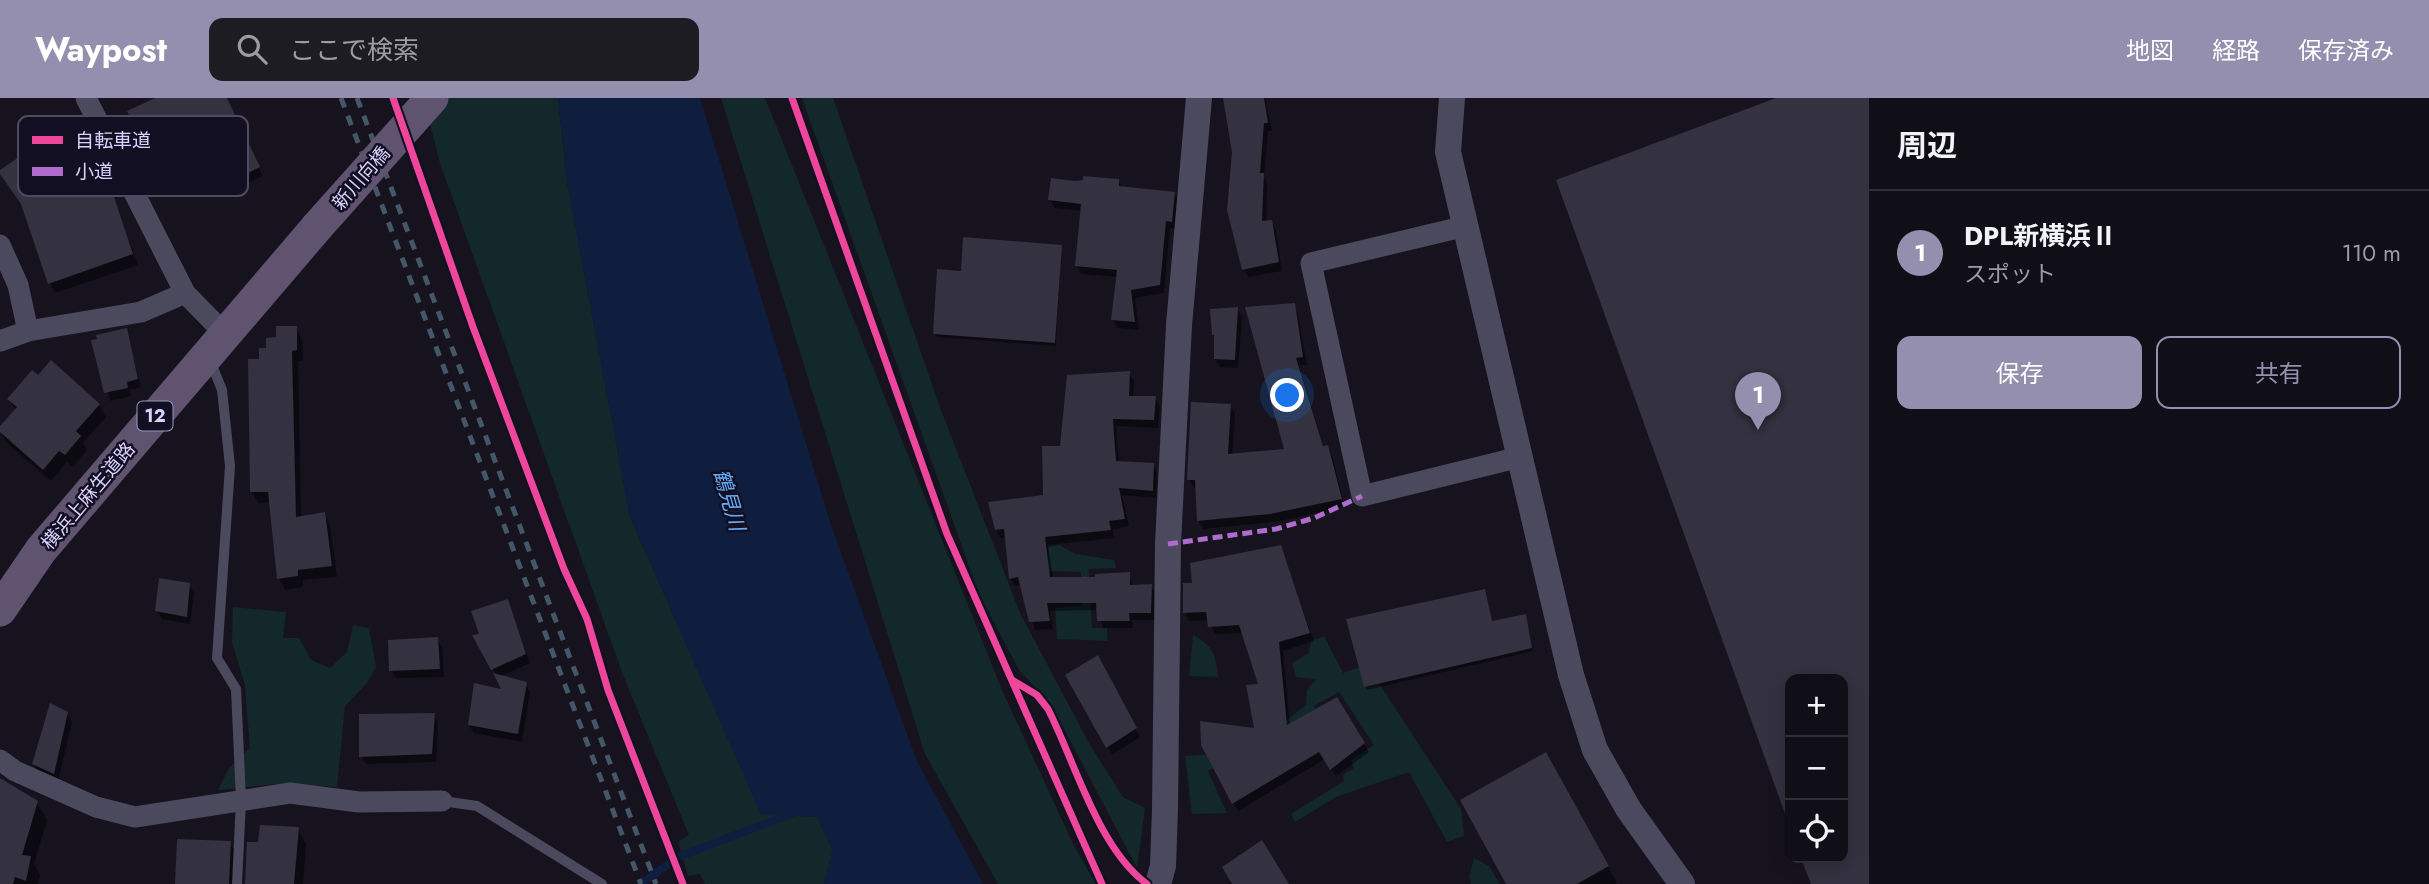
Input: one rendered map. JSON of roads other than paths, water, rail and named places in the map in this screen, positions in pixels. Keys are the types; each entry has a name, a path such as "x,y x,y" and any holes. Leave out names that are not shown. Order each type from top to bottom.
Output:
{"main road":[{"name":"新川向橋","path":"317,228 432,98"},
{"name":"横浜上麻生道路","path":"0,610 41,550 317,228"}],"street":[{"path":"86,98 95,116"},
{"path":"1158,884 1163,866 1165,809 1169,516 1180,325 1199,98"},
{"path":"1452,98 1448,152 1571,675 1595,750 1629,810 1682,884"},
{"path":"136,196 185,293 216,344"},
{"path":"1466,226 1311,263 1362,496 1520,457"},
{"path":"0,244 18,285 28,331"},
{"path":"0,341 28,331 141,312 185,293"},
{"path":"0,760 15,771 96,807 135,817 290,793 359,802 442,801"}],"lane":[{"path":"216,344 230,467 217,659 236,689 241,800 237,884"},
{"path":"442,801 477,806 602,884"}],"water":[{"name":"鶴見川","path":"558,98 700,98 831,525 916,759 983,884 824,884 833,850 817,817 761,814 630,517 567,182"}],"waterway":[{"path":"641,884 678,857 796,812"}],"railway":[{"path":"341,98 641,884"},
{"path":"357,98 656,884"}],"place":[{"name":"DPL新横浜Ⅱ","path":"1758,430"}]}
